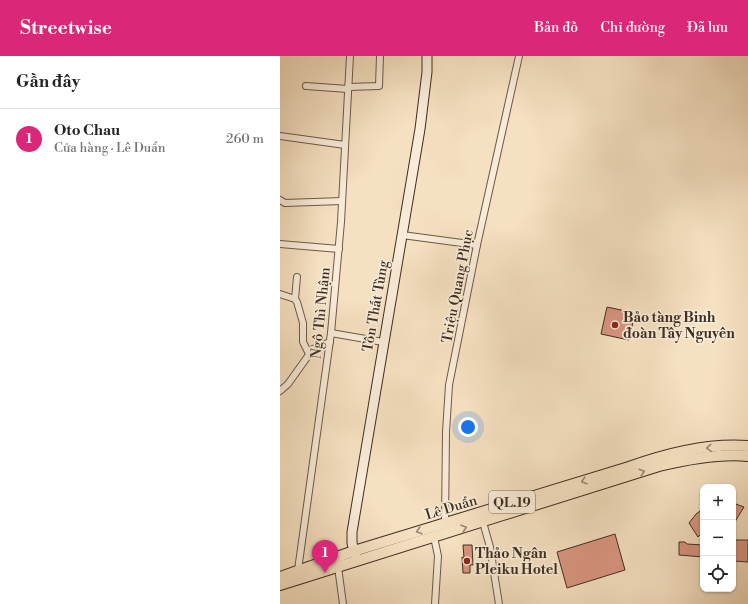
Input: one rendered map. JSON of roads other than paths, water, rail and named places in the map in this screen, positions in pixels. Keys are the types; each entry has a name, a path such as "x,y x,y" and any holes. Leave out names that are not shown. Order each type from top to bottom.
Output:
{"main road":[{"name":"Lê Duẩn","path":"280,577 354,551 658,457 700,448 744,451"},
{"name":"Lê Duẩn","path":"280,585 659,466 744,451"}],"street":[{"name":"Ngô Thì Nhậm","path":"298,570 331,333 339,249 350,56"},
{"path":"306,86 348,88 379,86 380,56"},
{"name":"Tôn Thất Tùng","path":"357,561 351,537 420,129 427,72 427,56"},
{"name":"Triệu Quang Phục","path":"445,524 446,432 449,385 477,245 519,56"},
{"path":"280,136 345,145"},
{"path":"280,200 285,203 342,201"},
{"path":"402,235 477,245"},
{"path":"280,244 339,249"},
{"path":"297,277 295,299 302,318 304,347 309,354"},
{"path":"280,294 295,299"},
{"path":"331,333 383,342"},
{"path":"280,391 288,384 313,349 330,342"},
{"path":"483,522 490,547 499,604"},
{"path":"434,537 438,556 435,604"},
{"path":"338,567 342,604"}],"place":[{"name":"Bảo tàng Binh đoàn Tây Nguyên","path":"615,325"},
{"name":"Thảo Ngân Pleiku Hotel","path":"467,561"},
{"name":"Oto Chau","path":"325,573"}]}
